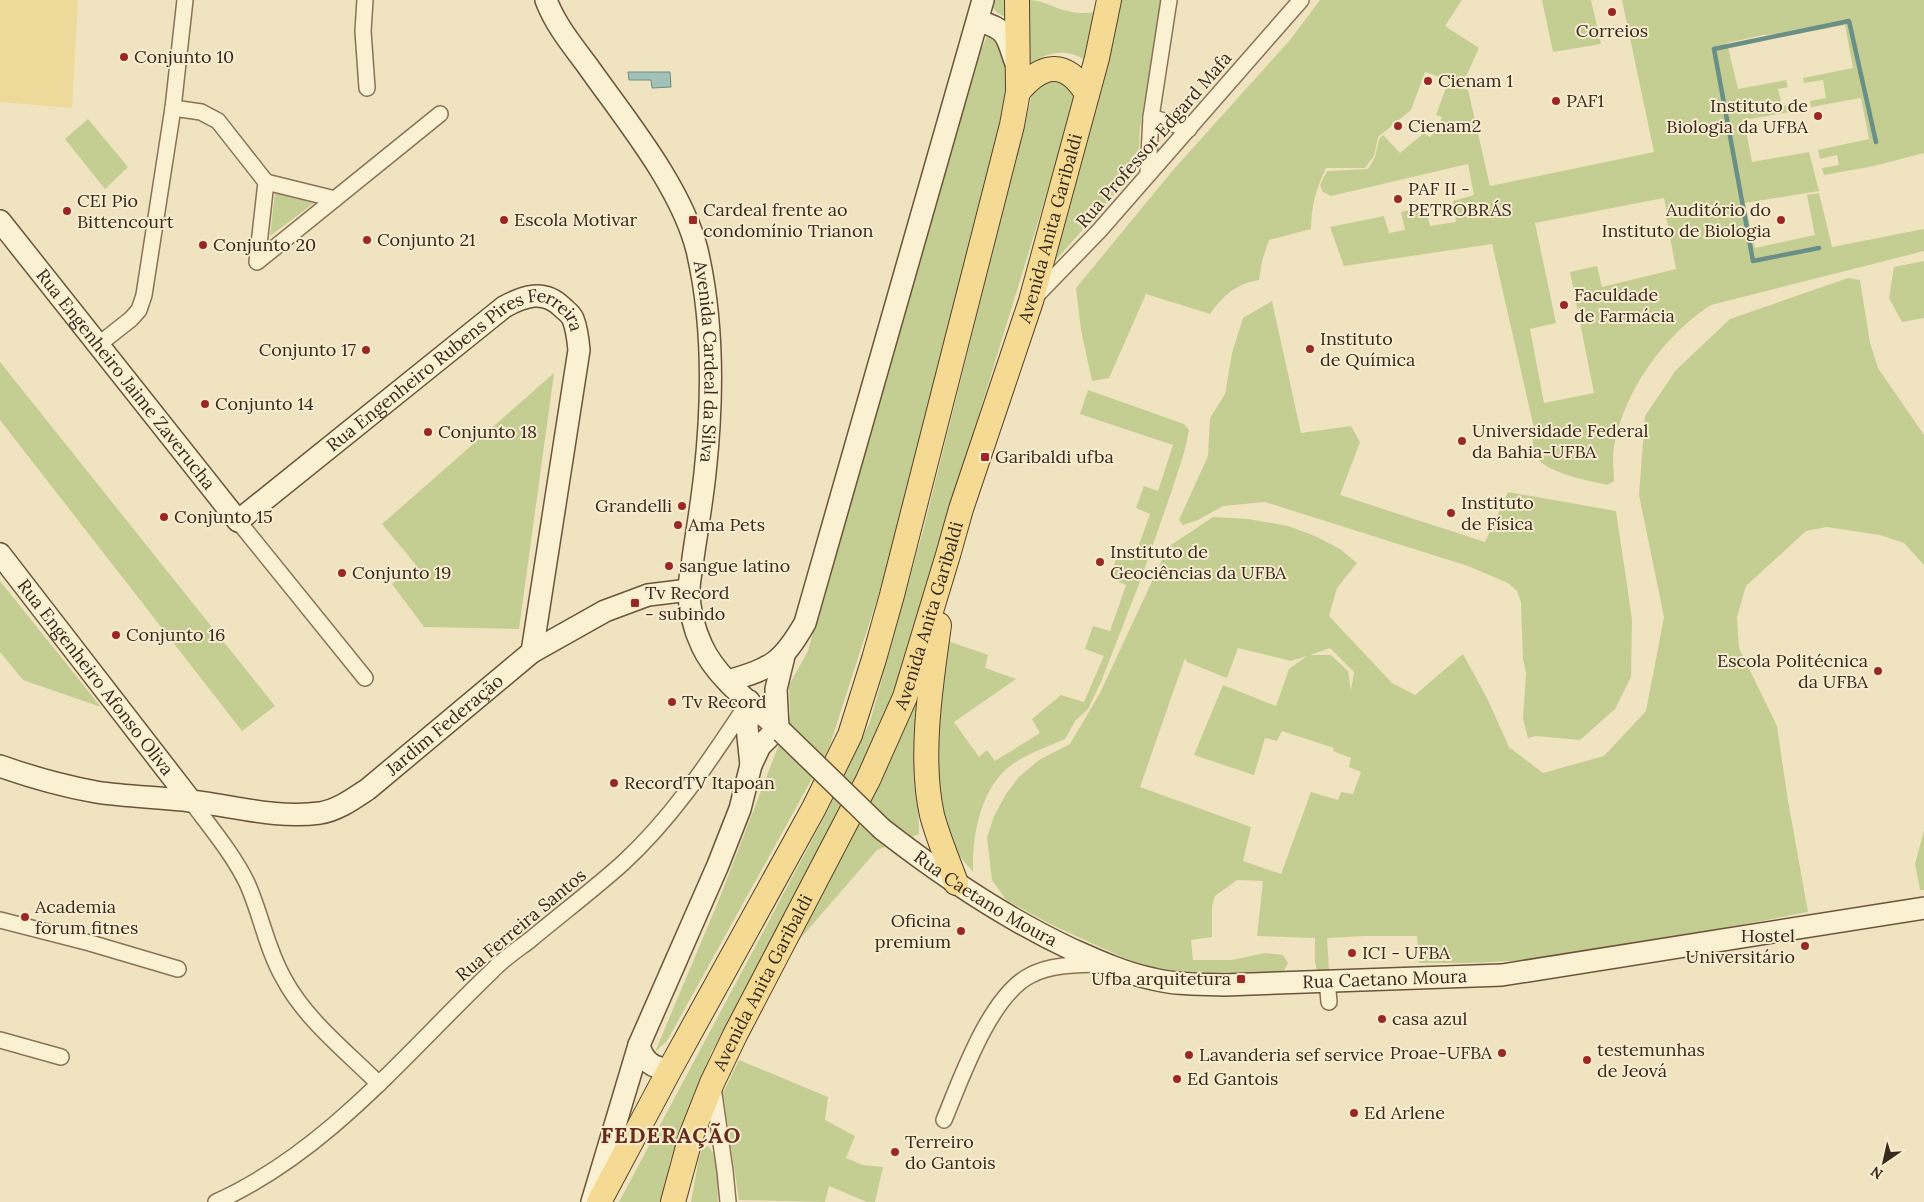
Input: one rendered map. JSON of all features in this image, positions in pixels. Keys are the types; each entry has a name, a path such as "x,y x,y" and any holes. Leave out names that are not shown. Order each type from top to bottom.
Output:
{"main road":[{"path":"599,1202 814,808 838,761 859,710 892,595 1012,125 1018,81 1017,0"},
{"name":"Avenida Anita Garibaldi","path":"673,1202 690,1136 712,1083 735,1035 868,780 905,697 961,509 1031,301 1097,58 1109,0"},
{"path":"1018,81 1044,69 1056,68 1068,71 1074,76 1087,94"},
{"path":"948,555 931,683 927,752 928,785 933,815 956,883"}],"street":[{"path":"98,346 131,319 139,310 144,295 173,108 185,0"},
{"path":"365,0 363,31 368,88"},
{"name":"Avenida Cardeal da Silva","path":"546,0 550,11 564,34 640,139 664,178 681,208 696,249 705,294 710,348 710,410 705,473 689,590 692,619 702,647 714,665 728,681 780,730"},
{"path":"592,1202 639,1044 718,865 740,809 751,765 760,746 780,730 776,689 784,656 805,623 810,609 943,135 983,0"},
{"path":"1148,173 1151,117 1169,0"},
{"name":"Rua Professor Edgard Mafa","path":"1031,301 1099,231 1301,0"},
{"path":"978,21 997,26 1004,32 1009,41 1018,81"},
{"path":"173,108 201,112 210,115 218,121 266,182 335,199"},
{"path":"266,182 257,262 440,114"},
{"path":"1151,117 1189,129"},
{"name":"Rua Engenheiro Jaime Zaverucha","path":"0,221 364,678"},
{"name":"Rua Engenheiro Rubens Pires Ferreira","path":"238,521 504,307 520,298 536,295 548,297 559,303 572,316 577,331 579,350 532,652"},
{"name":"Rua Engenheiro Afonso Oliva","path":"0,554 191,801"},
{"name":"Jardim Federação","path":"0,766 36,779 97,792 191,801 273,813 298,815 322,813 343,805 368,789 532,652 605,611 648,595 689,590"},
{"path":"728,681 758,672 784,656"},
{"path":"749,701 747,727 751,765"},
{"name":"Rua Ferreira Santos","path":"216,1202 266,1176 327,1131 379,1084 494,969 598,884 652,834 696,780 749,701"},
{"name":"Rua Caetano Moura","path":"780,730 882,829 956,883 1017,922 1103,964 1154,980 1180,984 1224,985 1502,975 1924,908"},
{"path":"191,801 225,847 246,882 284,980 302,1006 318,1024 379,1084"},
{"path":"0,920 90,943 178,969"},
{"path":"944,1120 968,1062 984,1030 1015,986 1030,975 1049,968 1103,964"},
{"path":"1327,980 1329,1002"},
{"path":"0,1040 61,1057"},
{"path":"639,1044 642,1055 654,1067 670,1069"},
{"path":"712,1083 728,1202"}],"green space":[{"path":"995,0 1010,0 1010,17 1003,16 995,11 991,2"},
{"path":"1027,0 1039,1 1072,12 1096,12 1085,60 1070,54 1055,53 1040,58 1026,66"},
{"path":"1113,0 1161,0 1140,130 1137,162 1131,175 1055,261 1056,247"},
{"path":"1320,0 1462,0 1445,26 1479,48 1462,85 1425,72 1411,110 1378,137 1374,156 1365,168 1326,168 1315,198 1311,229 1269,240 1262,261 1259,280 1250,282 1230,292 1210,314 1146,294 1109,378 1092,381 1081,330 1076,288 1174,169 1290,40"},
{"path":"1542,0 1591,0 1601,44 1553,52"},
{"path":"1622,0 1924,0 1924,153 1874,166 1824,175 1822,168 1839,165 1837,155 1820,159 1818,150 1869,139 1861,98 1811,107 1810,101 1826,98 1823,80 1804,83 1803,78 1853,68 1845,25 1814,31 1763,35 1727,43 1738,89 1786,80 1788,87 1778,89 1782,106 1794,104 1795,111 1744,120 1752,162 1809,152 1819,191 1745,203 1755,248 1815,235 1807,195 1819,193 1832,247 1924,229 1924,251 1711,305 1694,317 1662,348 1637,385 1619,425 1614,446 1614,481 1607,485 1577,478 1555,470 1538,459 1534,452 1534,428 1492,244 1344,266 1330,227 1384,216 1389,233 1405,230 1401,212 1426,207 1430,226 1456,222 1453,201 1474,195 1468,164 1331,196 1323,192 1320,185 1327,171 1368,169 1375,157 1379,139 1383,135 1400,153 1424,133 1430,137 1438,128 1442,117 1436,115 1448,82 1468,90 1490,186 1654,152","holes":["1664,198 1667,214 1672,214 1666,216 1676,269 1602,287 1597,266 1570,272 1594,393 1544,403 1530,329 1556,323 1535,223"]},
{"path":"989,32 1004,34 1012,89 896,540 829,748 667,1041 655,1052 718,902 790,716 789,685 808,651 841,529 977,59"},
{"path":"1062,74 1076,98 882,730 809,875 711,1053 670,1161 664,1202 619,1202 827,812 870,722 924,527 1034,87"},
{"path":"88,119 128,167 105,189 65,139"},
{"path":"275,193 314,203 270,236"},
{"path":"1924,261 1924,318 1902,322 1889,298 1894,267"},
{"path":"1848,278 1860,280 1870,343 1878,368 1924,435 1924,565 1904,543 1880,535 1827,527 1806,531 1746,586 1737,617 1739,648 1777,726 1808,912 1571,958 1469,963 1419,963 1417,936 1327,938 1329,970 1317,971 1315,938 1257,936 1263,881 1237,880 1215,896 1212,906 1212,937 1191,940 1193,960 1232,960 1265,953 1283,955 1288,963 1284,971 1234,977 1157,970 1122,957 1050,924 1006,900 992,880 987,838 994,816 1006,794 1019,777 1039,760 1070,744 1100,693 1168,547 1213,517 1248,519 1288,526 1315,536 1340,549 1357,563 1337,588 1329,616 1392,683 1415,695 1463,654 1487,698 1509,747 1543,773 1604,756 1646,711 1664,617 1639,495 1645,416 1676,370 1730,319","holes":["1238,648 1291,661 1307,656 1289,669 1276,706 1223,685 1194,755 1254,775 1265,738 1277,741 1282,731 1334,748 1333,751 1351,758 1349,767 1361,772 1353,794 1341,792 1338,800 1311,792 1281,874 1243,861 1251,827 1140,787 1185,658 1187,662 1227,678","1330,648 1354,672 1351,690 1348,671 1331,655 1310,655"]},
{"path":"1272,301 1301,433 1351,426 1360,442 1340,495 1485,542 1508,492 1616,511 1632,619 1631,677 1615,709 1580,740 1536,736 1528,738 1523,719 1526,673 1523,659 1521,602 1517,591 1508,583 1468,566 1265,502 1223,506 1198,520 1183,525 1179,520 1208,456 1210,418 1225,394 1232,353 1243,318"},
{"path":"0,362 275,706 242,731 0,420"},
{"path":"554,373 519,629 424,627 392,584 416,565 382,524"},
{"path":"1088,390 1184,424 1189,430 1184,453 1141,579 1101,682 1088,709 1075,721 1065,739 1016,762 991,787 976,829 973,872 939,832 932,789 945,640 988,655 985,668 1016,679 954,722 979,757 987,750 995,761 1040,733 1032,719 1061,695 1084,702 1104,656 1085,649 1093,626 1110,631 1126,585 1110,578 1117,556 1133,561 1150,514 1136,508 1144,486 1158,491 1173,445 1080,414"},
{"path":"0,581 101,707 23,680 0,652"},
{"path":"916,703 919,834 877,850 799,940"},
{"path":"1924,830 1924,890 1920,890 1915,864"},
{"path":"739,1060 828,1097 825,1120 855,1136 846,1158 863,1165 883,1167 875,1202 867,1202 829,1186 825,1202 739,1200 723,1093"},
{"path":"708,1146 712,1151 716,1165 718,1202 691,1202 699,1158 702,1150"}],"sand":[{"path":"0,0 78,0 72,108 0,102"}],"water":[{"path":"628,72 670,72 671,87 652,88 651,80 629,80"}],"waterway":[{"path":"1819,248 1753,261 1714,49 1849,21 1876,142"}],"place":[{"name":"Correios","path":"1612,12"},
{"name":"Conjunto 10","path":"124,57"},
{"name":"Cienam 1","path":"1428,81"},
{"name":"PAF1","path":"1556,101"},
{"name":"Instituto de Biologia da UFBA","path":"1818,116"},
{"name":"Cienam2","path":"1398,126"},
{"name":"PAF II - PETROBRÁS","path":"1398,199"},
{"name":"CEI Pio Bittencourt","path":"67,211"},
{"name":"Escola Motivar","path":"504,220"},
{"name":"Cardeal frente ao condomínio Trianon","path":"693,220"},
{"name":"Auditório do Instituto de Biologia","path":"1781,220"},
{"name":"Conjunto 21","path":"367,240"},
{"name":"Conjunto 20","path":"203,245"},
{"name":"Faculdade de Farmácia","path":"1564,305"},
{"name":"Instituto de Química","path":"1310,349"},
{"name":"Conjunto 17","path":"366,350"},
{"name":"Conjunto 14","path":"205,404"},
{"name":"Conjunto 18","path":"428,432"},
{"name":"Universidade Federal da Bahia-UFBA","path":"1462,441"},
{"name":"Garibaldi ufba","path":"985,457"},
{"name":"Grandelli","path":"682,506"},
{"name":"Instituto de Física","path":"1451,513"},
{"name":"Conjunto 15","path":"164,517"},
{"name":"Ama Pets","path":"678,525"},
{"name":"Instituto de Geociências da UFBA","path":"1100,562"},
{"name":"sangue latino","path":"669,566"},
{"name":"Conjunto 19","path":"342,573"},
{"name":"Tv Record - subindo","path":"635,603"},
{"name":"Conjunto 16","path":"116,635"},
{"name":"Escola Politécnica da UFBA","path":"1878,671"},
{"name":"Tv Record","path":"672,702"},
{"name":"RecordTV Itapoan","path":"614,783"},
{"name":"Academia forum fitnes","path":"25,917"},
{"name":"Oficina premium","path":"961,931"},
{"name":"Hostel Universitário","path":"1805,946"},
{"name":"ICI - UFBA","path":"1352,953"},
{"name":"Ufba arquitetura","path":"1241,979"},
{"name":"casa azul","path":"1382,1019"},
{"name":"Proae-UFBA","path":"1502,1053"},
{"name":"Lavanderia sef service","path":"1189,1055"},
{"name":"testemunhas de Jeová","path":"1587,1060"},
{"name":"Ed Gantois","path":"1177,1079"},
{"name":"Ed Arlene","path":"1354,1113"},
{"name":"Terreiro do Gantois","path":"895,1152"}],"district":[{"name":"FEDERAÇÃO","path":"671,1135"}]}
